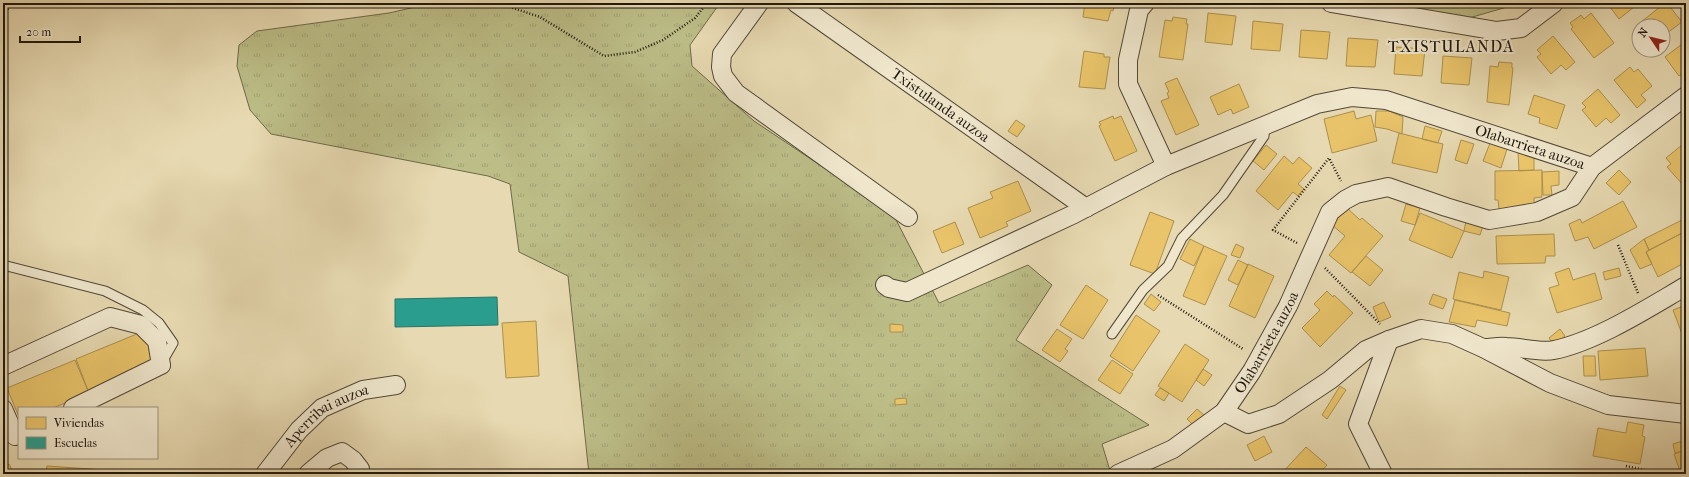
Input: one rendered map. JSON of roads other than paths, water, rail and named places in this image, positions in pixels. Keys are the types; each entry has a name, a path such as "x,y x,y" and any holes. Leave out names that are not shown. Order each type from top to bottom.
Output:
{"street":[{"path":"759,3 722,54 721,67 723,76 736,93 908,217"},
{"name":"Txistulanda auzoa","path":"796,3 1086,208"},
{"path":"1145,3 1139,10 1128,60 1128,84 1166,166"},
{"path":"1331,3 1497,31 1520,28 1554,3"},
{"path":"1592,167 1686,96"},
{"name":"Olabarrieta auzoa","path":"1118,474 1173,450 1224,412 1252,371 1288,306 1330,212 1345,200 1356,194 1388,187 1489,220 1537,212 1572,197 1592,167 1386,100 1352,97 1317,104 1265,125"},
{"path":"885,285 889,288 907,292 1086,208 1166,166 1265,125"},
{"path":"1484,348 1506,347 1527,350 1553,350 1583,341 1646,310 1686,286"},
{"path":"3,366 110,317 142,325 157,341 161,365 75,407"},
{"path":"1224,412 1248,424 1279,414 1330,380 1385,332 1421,329 1452,334 1484,348 1550,383 1608,405 1686,414"},
{"path":"1383,474 1358,424 1385,332"},
{"name":"Aperribai auzoa","path":"265,474 299,430 322,408 363,390 388,386"},
{"path":"3,408 12,437"},
{"name":"Aperribai auzoa","path":"308,474 327,458 342,452 353,460 360,469 358,474"}],"lane":[{"path":"1112,334 1146,287 1168,266 1182,238 1223,195 1264,136 1265,125"},
{"path":"3,264 105,291 143,310 159,323 173,344 161,365"}],"district":[{"name":"TXISTULANDA","path":"1451,46"}]}
